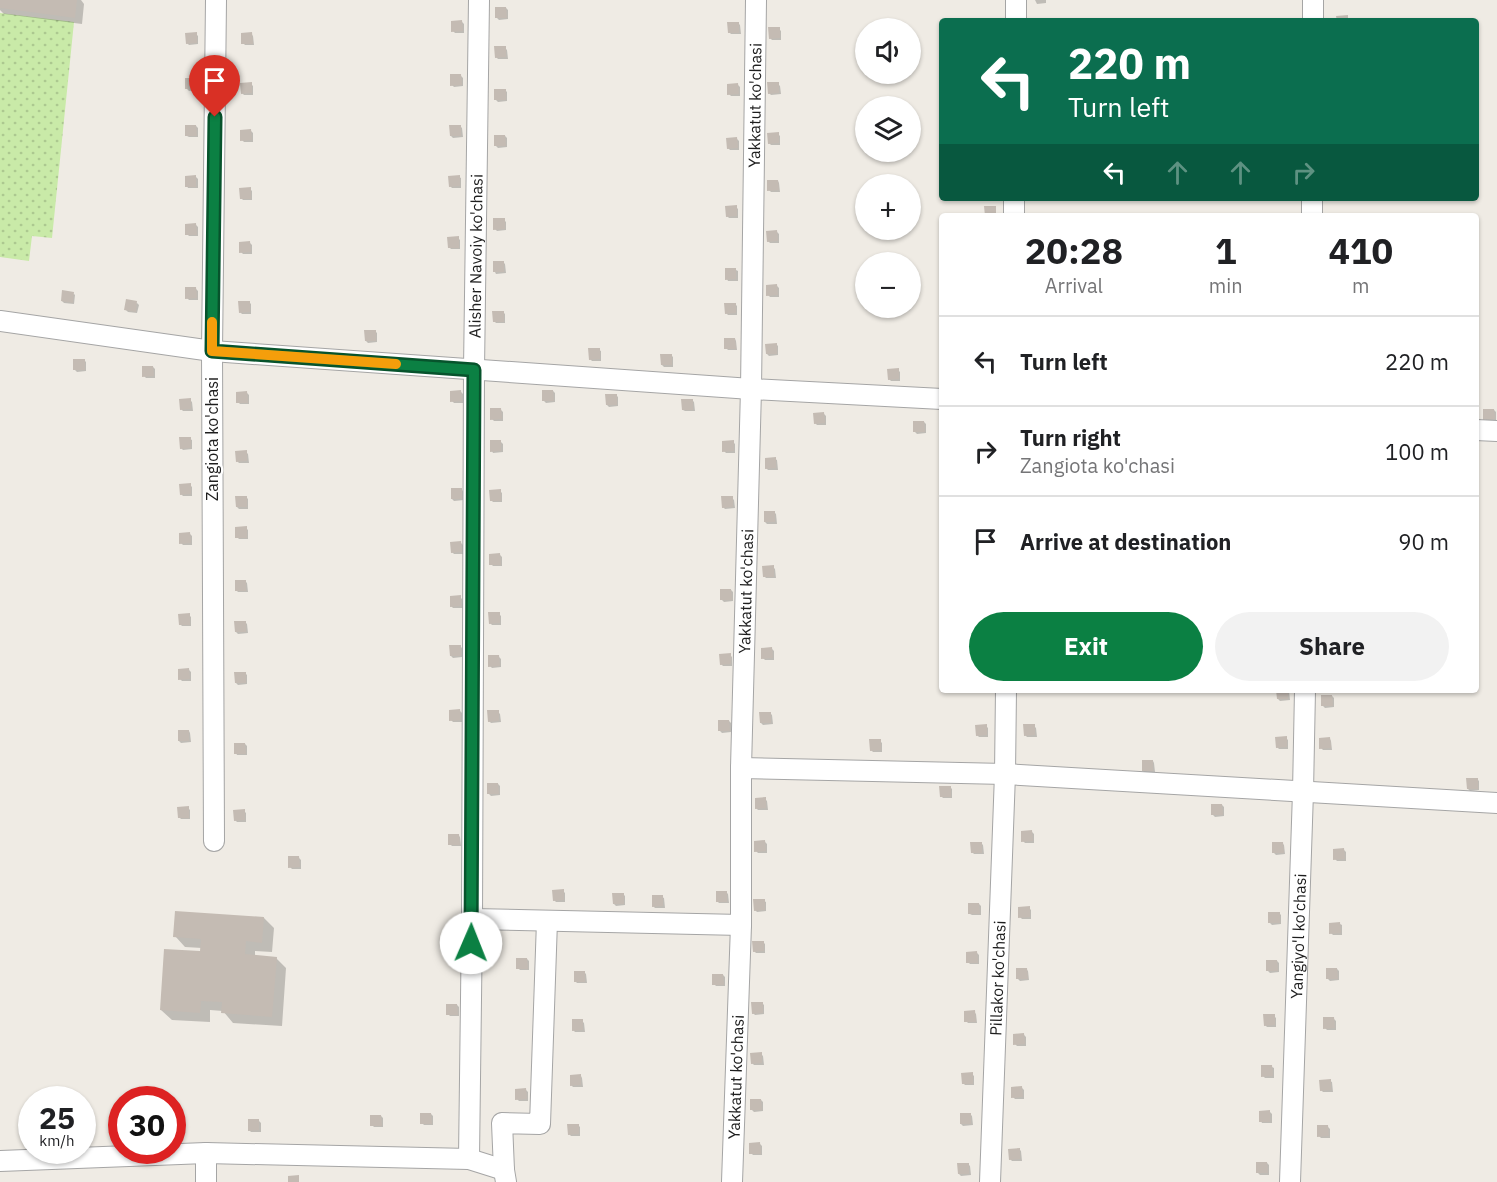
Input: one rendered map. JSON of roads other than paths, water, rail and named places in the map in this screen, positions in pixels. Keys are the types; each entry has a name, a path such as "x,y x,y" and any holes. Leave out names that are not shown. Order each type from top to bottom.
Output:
{"street":[{"name":"Zangiota ko'chasi","path":"214,841 212,351 216,0"},
{"name":"Alisher Navoiy ko'chasi","path":"469,1159 474,370 479,0"},
{"name":"Yakkatut ko'chasi","path":"732,1182 741,925 741,768 751,389 756,0"},
{"path":"1016,18 1017,0"},
{"path":"1313,0 1313,18"},
{"path":"0,321 212,351 751,389 939,399"},
{"path":"1479,430 1497,431"},
{"name":"Pillakor ko'chasi","path":"990,1182 1006,693"},
{"name":"Yangiyo'l ko'chasi","path":"1290,1182 1305,693"},
{"path":"741,768 1005,774 1497,803"},
{"path":"472,919 741,925"},
{"path":"0,1161 206,1153 469,1159 505,1176 502,1123 540,1124 547,921"},
{"path":"206,1153 206,1182"}]}
